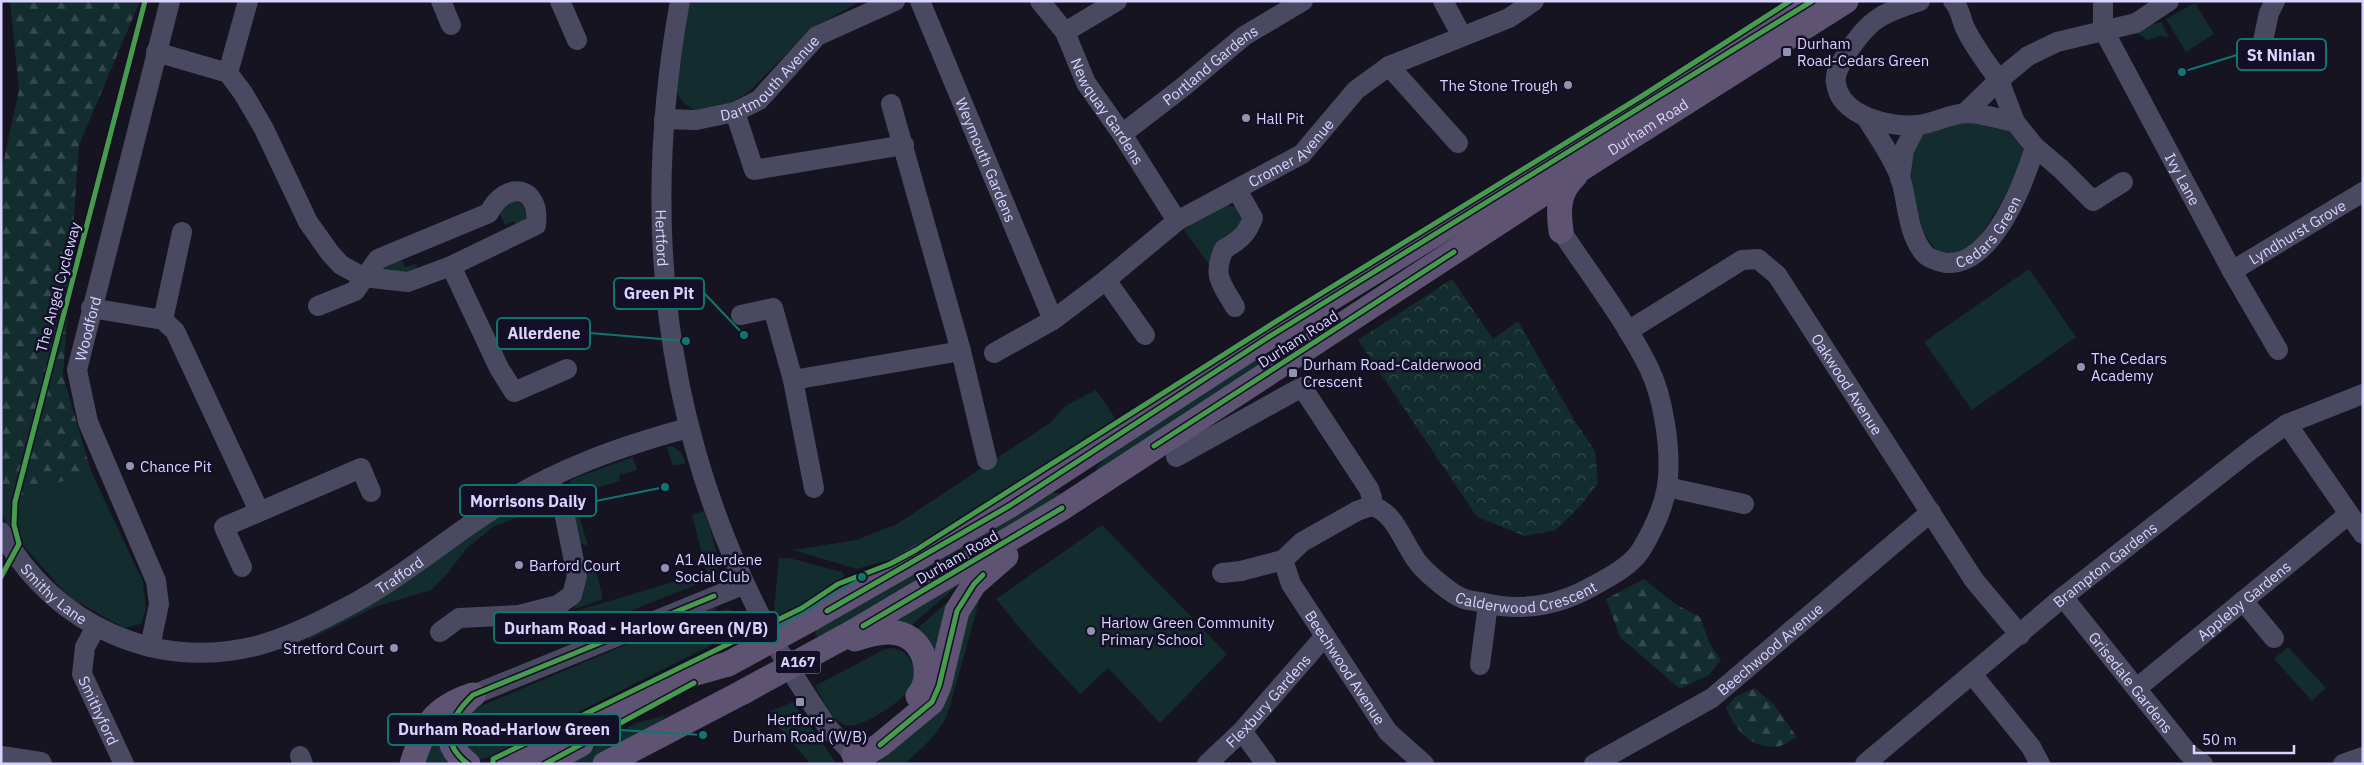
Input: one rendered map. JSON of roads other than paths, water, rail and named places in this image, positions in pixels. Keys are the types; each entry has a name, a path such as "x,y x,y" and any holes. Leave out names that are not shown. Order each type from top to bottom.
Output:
{"main road":[{"name":"Durham Road","path":"544,764 827,611 1009,506 1267,338 1812,1"},
{"name":"Durham Road","path":"605,764 801,661 855,635 1062,508 1590,162 1846,1"},
{"path":"1561,231 1559,201 1569,182 1590,162"},
{"path":"1505,218 1534,212 1543,215 1561,231"},
{"path":"856,759 880,745 932,702 939,686 957,611 974,584 1062,508"},
{"path":"855,635 888,632 904,635 921,649 926,666 925,685 915,700 871,733 856,759"},
{"path":"503,764 682,677 728,664"},
{"path":"412,764 424,734 438,712 454,701 473,695"},
{"path":"468,764 455,751 451,739 450,725 457,711 473,695"}],"street":[{"name":"Woodford","path":"150,647 159,604 156,581 88,422 77,370 91,308 170,1"},
{"path":"228,73 248,1"},
{"path":"441,1 451,25"},
{"path":"560,1 577,40"},
{"name":"Hertford","path":"680,1 664,119 660,223 663,274 688,428 714,507 760,616 811,703 834,735 856,759"},
{"name":"Dartmouth Avenue","path":"664,119 696,120 735,112 759,100 817,36 895,1"},
{"name":"Weymouth Gardens","path":"920,1 1053,320"},
{"name":"Newquay Gardens","path":"1040,1 1065,32 1086,83 1122,134 1177,221"},
{"path":"1065,32 1117,1"},
{"name":"Portland Gardens","path":"1122,134 1183,87 1244,36 1303,1"},
{"path":"1443,1 1462,36"},
{"name":"Cromer Avenue","path":"994,353 1053,320 1106,280 1177,221 1302,154 1356,90 1389,66 1509,18 1534,1"},
{"name":"Cedars Green","path":"1920,1 1878,18 1864,28 1842,62 1835,82 1838,92 1846,103 1866,117 1894,124 1917,125 1965,113 2015,122"},
{"path":"1953,1 1957,5 1964,28 1980,56 1999,80 2015,122 2035,147 2061,168 2093,201 2123,182"},
{"name":"Ivy Lane","path":"2102,1 2103,29 2232,271 2278,350"},
{"path":"1965,113 1999,80 2028,56 2057,42 2103,29 2136,23 2169,1"},
{"path":"2262,44 2269,13 2275,1"},
{"path":"156,52 228,73 244,93 264,129 308,222 336,259 363,278 408,282 451,266 536,225 535,202 530,196 520,191 504,193 494,202 489,213 378,259 363,278 355,291 318,306"},
{"path":"1389,66 1458,143"},
{"path":"891,104 961,351 987,460"},
{"path":"735,112 754,170 904,145"},
{"name":"Cedars Green","path":"1866,117 1900,178 1913,236 1924,254 1940,262 1956,264 1976,253 2001,225 2025,177 2035,147"},
{"name":"Cedars Green","path":"1900,178 1904,150 1917,125"},
{"path":"1235,307 1220,282 1217,265 1224,249 1237,242 1248,231 1253,218 1237,190"},
{"name":"Lyndhurst Grove","path":"2232,271 2363,192"},
{"name":"Calderwood Crescent","path":"1371,506 1385,511 1420,565 1461,598 1488,604 1517,608 1545,606 1572,598 1602,581 1631,561 1640,550 1658,515 1667,487 1668,452 1660,402 1650,369 1628,332 1561,231"},
{"path":"163,320 182,232"},
{"name":"Oakwood Avenue","path":"1628,332 1742,260 1758,260 1777,275 1974,580 2020,635"},
{"path":"451,266 499,368 514,392 567,370"},
{"path":"1106,280 1145,335"},
{"path":"91,308 163,320 175,331 259,511"},
{"path":"741,315 773,308 793,380 814,488"},
{"path":"793,380 961,351"},
{"path":"1176,457 1302,387 1369,489 1372,498 1371,506 1357,511 1302,542 1283,560 1240,571 1222,573"},
{"name":"Brampton Gardens","path":"1865,764 2063,597 2252,449 2288,424 2363,394"},
{"path":"2288,424 2363,534"},
{"name":"Trafford","path":"96,628 150,647 184,652 221,652 258,645 294,632 359,600 495,508 549,478 608,451 688,428"},
{"path":"242,567 224,527 361,468 371,492"},
{"path":"440,632 459,618 519,615 558,604 572,595 577,576 564,512 549,478"},
{"path":"1667,487 1744,504"},
{"name":"Beechwood Avenue","path":"1594,764 1712,698 1931,512"},
{"name":"Appleby Gardens","path":"2137,688 2349,514"},
{"name":"Smithy Lane","path":"1,532 38,580 67,606 96,628"},
{"name":"Beechwood Avenue","path":"1283,560 1291,584 1388,732 1424,764"},
{"path":"473,695 745,584"},
{"name":"Grisedale Gardens","path":"2063,597 2188,753 2203,764"},
{"path":"2243,601 2274,638"},
{"path":"1480,665 1488,604"},
{"name":"Smithyford","path":"96,628 85,647 82,674 124,764"},
{"name":"Flexbury Gardens","path":"1207,764 1242,731 1325,636"},
{"path":"1972,674 2031,747 2040,764"},
{"path":"1242,731 1266,764"},
{"path":"1,756 41,762 42,764"},
{"path":"2343,764 2363,757"}],"place":[{"name":"Durham Road-Cedars Green","path":"1787,52"},
{"name":"St Ninian","path":"2182,72"},
{"name":"The Stone Trough","path":"1568,85"},
{"name":"Hall Pit","path":"1246,118"},
{"name":"Green Pit","path":"744,335"},
{"name":"Allerdene","path":"686,341"},
{"name":"The Cedars Academy","path":"2081,367"},
{"name":"Durham Road-Calderwood Crescent","path":"1293,373"},
{"name":"Chance Pit","path":"130,466"},
{"name":"Morrisons Daily","path":"665,487"},
{"name":"Barford Court","path":"519,565"},
{"name":"A1 Allerdene Social Club","path":"665,568"},
{"name":"Durham Road - Harlow Green (N/B)","path":"862,577"},
{"name":"Harlow Green Community Primary School","path":"1091,631"},
{"name":"Stretford Court","path":"394,648"},
{"name":"Hertford - Durham Road (W/B)","path":"800,702"},
{"name":"Durham Road-Harlow Green","path":"703,735"}]}
